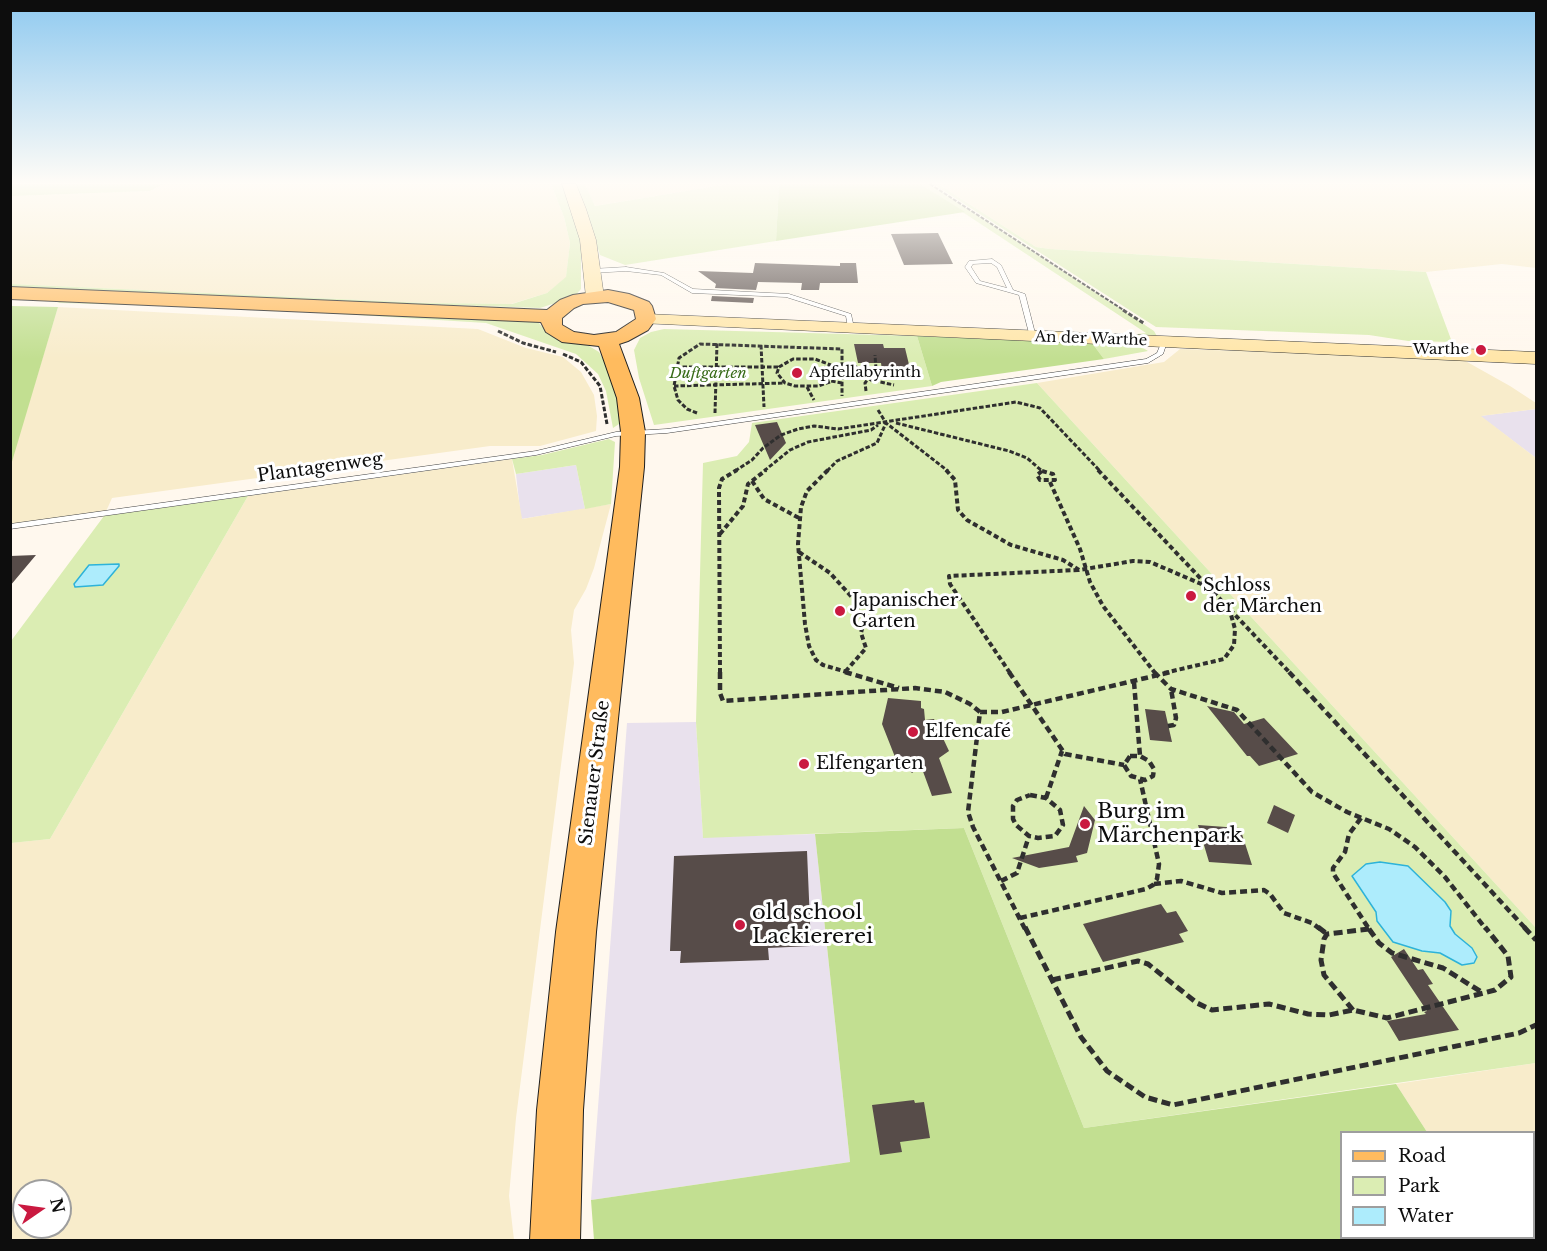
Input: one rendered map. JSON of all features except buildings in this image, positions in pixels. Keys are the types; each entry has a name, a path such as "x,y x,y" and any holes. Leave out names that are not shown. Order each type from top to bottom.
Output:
{"main road":[{"path":"587,242 593,283"},
{"path":"593,283 633,301 646,313 646,320 633,332 607,340 587,341 568,338 553,328 550,322 552,316 593,283"},
{"path":"10,293 552,316"},
{"name":"An der Warthe","path":"646,320 1536,358"},
{"name":"Sienauer Straße","path":"555,1225 560,1110 576,932 628,510 621,434 623,379 607,340"}],"lane":[{"path":"1011,291 999,266 993,261 970,262 969,267 978,282 1011,291 1022,294 1033,337"},
{"path":"593,283 626,269 662,274 692,291 787,295 849,315 851,328"},
{"name":"Plantagenweg","path":"10,527 536,453 621,434 667,431 869,396 1148,361 1160,354 1164,342"}],"path":[{"path":"1020,242 1160,334 1164,342"},
{"path":"490,327 523,343 571,356 581,362 600,386 621,434"},
{"path":"715,413 717,342"},
{"path":"725,412 695,413 687,409 678,399 674,386 679,358 700,344 717,342 842,349 842,396"},
{"path":"755,408 765,407 761,345"},
{"path":"802,347 804,358"},
{"path":"869,396 864,385 876,369 875,355"},
{"path":"676,367 778,367 784,362 804,358 832,365 857,367 868,377"},
{"path":"830,382 821,378 818,373 822,368 832,365"},
{"path":"778,367 777,373 785,383"},
{"path":"674,386 785,383 807,387 842,382"},
{"path":"807,387 814,400"},
{"path":"859,394 869,396"},
{"path":"833,397 851,395"},
{"path":"804,401 824,399"},
{"path":"1230,611 1235,628 1234,645 1224,659 1002,712 980,712 970,704 945,692 915,688 723,701 720,693 719,488 722,479 752,460 763,447 781,435 814,426 838,429 1016,402 1040,408 1307,691 1536,940"},
{"path":"892,422 1009,451 1027,458 1042,471 1055,475 1054,480 1050,482"},
{"path":"720,535 743,506 748,484 790,450 808,442 871,430 884,423"},
{"path":"884,423 877,443 837,461 807,490 800,518 799,552 805,624 809,646 816,660 823,665 903,689"},
{"path":"884,423 948,471 955,480 958,510 967,520 1011,545 1063,560 1079,570"},
{"path":"1042,471 1037,475 1038,479 1050,482"},
{"path":"752,481 764,499 800,518"},
{"path":"1050,482 1090,582 1103,606 1157,676 1171,688 1240,712 1312,792 1361,818 1389,829 1414,847 1445,878 1508,956 1511,977 1495,990 1386,1018 1353,1010 1329,1016 1308,1014 1269,1004 1212,1010 1197,1003 1148,964 1138,961 1052,980"},
{"path":"799,552 830,573 860,606 864,621 861,633 866,648 845,672"},
{"path":"1124,765 1130,756 1140,756 1149,761 1154,769 1153,776 1140,779 1131,776 1124,765 1065,754 1062,751 950,584 949,576 1087,570 1133,561 1150,562 1173,570 1209,588"},
{"path":"1134,682 1140,756"},
{"path":"1168,726 1174,725 1176,718 1171,688"},
{"path":"980,712 968,812 973,827 1081,1037 1107,1071 1145,1097 1173,1105 1519,1033 1536,1025"},
{"path":"1046,798 1062,751"},
{"path":"1140,779 1159,864 1153,885"},
{"path":"1023,797 1046,798 1054,803 1063,817 1061,831 1047,838 1029,836 1012,819 1013,806 1023,797"},
{"path":"1361,818 1349,834 1346,852 1333,868 1333,873 1369,929 1379,943 1392,953 1443,968 1483,993"},
{"path":"1001,881 1017,873 1029,836"},
{"path":"1020,918 1146,889 1153,885 1181,881 1222,893 1264,890 1270,894 1284,913 1312,923 1327,934 1369,929"},
{"path":"1327,934 1321,960 1323,972 1353,1010"}],"shaded area":[{"path":"11,242 570,243 566,278 547,293 511,304 427,303 11,284"},
{"path":"1029,242 1536,242 1536,268 1502,264 1426,272 1036,247"},
{"path":"58,307 478,329 526,348 563,357 581,372 594,395 597,416 596,431 540,446 490,446 112,498 104,516 11,529 10,465"},
{"path":"1180,349 1460,358 1536,403 1536,409 1481,416 1536,458 1536,928 1037,383 1164,362"},
{"path":"1536,409 1536,458 1480,416"},
{"path":"512,459 522,519 611,504 594,568 586,589 574,610 571,630 574,663 516,1118 509,1196 514,1240 11,1240 10,843 50,839 248,496"},
{"path":"576,465 585,509 521,519 516,474"},
{"path":"696,722 703,837 815,834 850,1162 591,1200 627,723"},
{"path":"1536,1063 1536,1240 1470,1240 1535,1239 1535,1131 1426,1131 1396,1084"}],"green space":[{"path":"581,242 581,289 574,297 540,308 11,290 11,284 427,303 512,304 547,293 566,277 570,243"},
{"path":"596,242 767,242 625,265 600,255"},
{"path":"1009,242 1018,242 1154,331 1158,338 1120,336 1146,333"},
{"path":"1024,242 1050,249 1426,272 1452,342 1408,341 1369,335 1156,327"},
{"path":"60,301 206,307 58,303"},
{"path":"10,306 58,307 11,465"},
{"path":"206,307 244,308 269,310"},
{"path":"269,310 538,322 559,339 589,346 599,352 615,381 622,422 613,428 606,391 598,374 576,354 486,323"},
{"name":"Duftgarten","path":"664,329 917,336 932,386 654,425 639,378 634,350 640,338"},
{"path":"917,336 1092,343 1104,359 941,382 932,386"},
{"path":"1092,343 1138,345 1148,351 1104,359"},
{"path":"1037,383 1536,928 1536,1063 1084,1128 964,828 703,838 696,722 703,463 737,456 749,442 752,423"},
{"path":"609,439 615,442 611,504 585,509 576,465 516,474 512,459 542,455"},
{"path":"248,496 50,839 11,843 11,641 104,516"},
{"path":"964,828 1084,1128 1396,1084 1426,1131 1340,1131 1340,1239 1476,1239 594,1240 591,1200 850,1162 815,834"}],"water":[{"path":"119,564 103,585 75,587 74,584 89,565"},
{"path":"1380,862 1408,866 1445,902 1451,911 1450,926 1455,934 1472,948 1477,957 1474,963 1462,965 1440,953 1422,951 1393,942 1377,921 1376,912 1352,876 1366,864"}],"place":[{"name":"Warthe","path":"1481,350"},
{"name":"Apfellabyrinth","path":"797,373"},
{"name":"Schloss der Märchen","path":"1191,596"},
{"name":"Japanischer Garten","path":"840,611"},
{"name":"Elfencafé","path":"913,732"},
{"name":"Elfengarten","path":"804,764"},
{"name":"Burg im Märchenpark","path":"1085,824"},
{"name":"old school Lackiererei","path":"740,925"}]}
